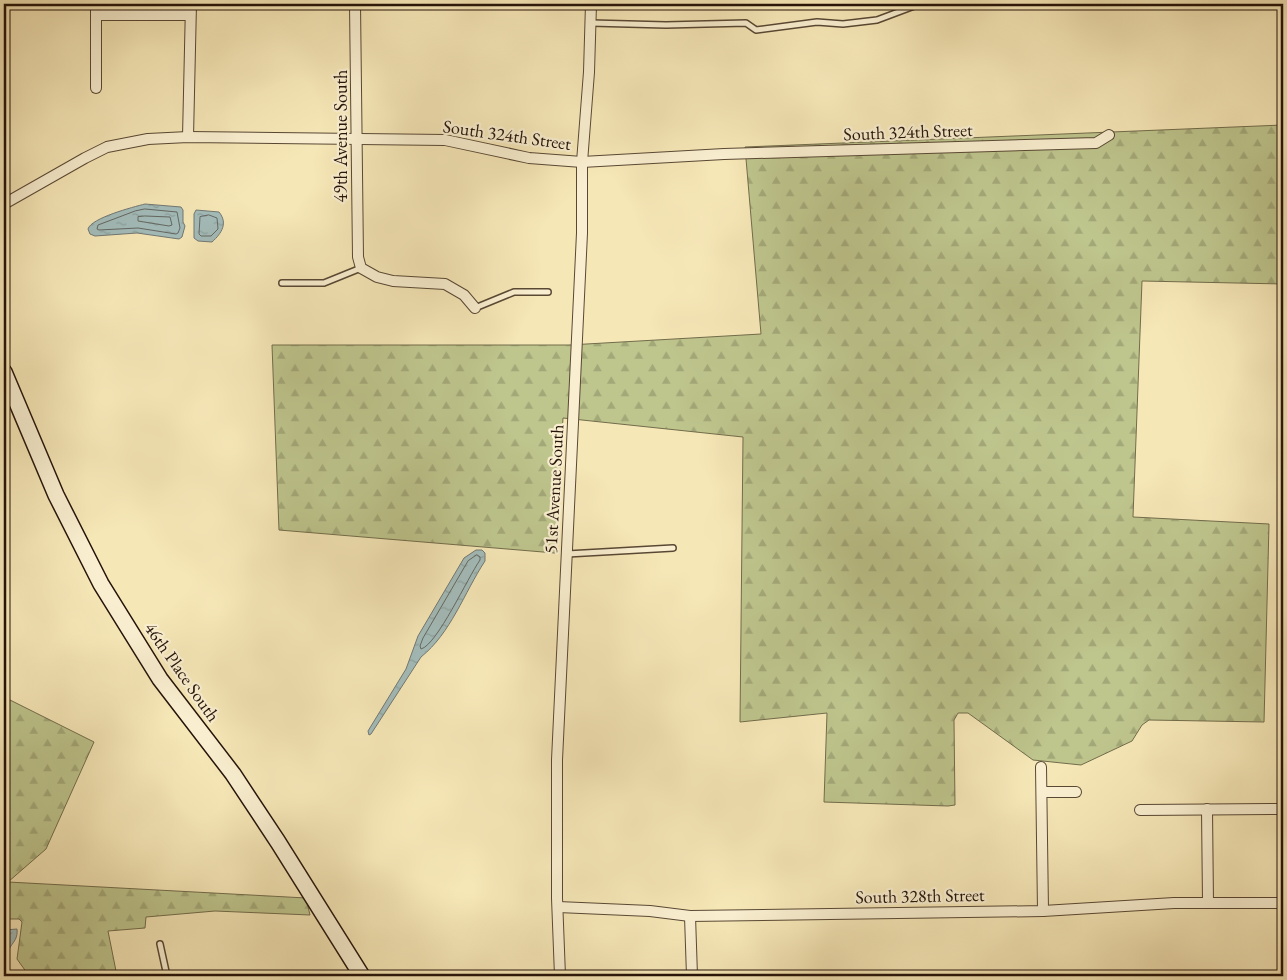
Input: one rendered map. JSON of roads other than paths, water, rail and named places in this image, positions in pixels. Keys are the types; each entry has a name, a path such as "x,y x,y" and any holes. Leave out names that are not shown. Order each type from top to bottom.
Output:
{"street":[{"path":"96,4 96,88"},
{"name":"49th Avenue South","path":"355,4 358,256 361,268"},
{"name":"51st Avenue South","path":"560,976 557,760 582,233 582,162 589,72 591,4"},
{"path":"96,15 190,9 188,137"},
{"name":"South 324th Street","path":"4,204 107,147 148,139 188,137 445,140 529,158 582,162 734,154 1096,143 1109,135"},
{"path":"361,268 377,277 393,281 445,284 464,295 475,308"},
{"name":"46th Place South","path":"4,372 56,495 101,584 160,678 233,774 362,976"},
{"path":"1041,767 1043,911"},
{"path":"1042,792 1076,792"},
{"path":"1206,809 1208,903"},
{"path":"1140,810 1280,809"},
{"name":"South 328th Street","path":"558,907 650,911 690,916 1043,911 1174,903 1283,903"},
{"path":"690,916 692,976"}],"lane":[{"path":"590,23 666,25 746,23 756,30 817,22 843,24 877,20 916,5"},
{"path":"282,283 324,283 361,268"},
{"path":"475,308 514,292 548,292"},
{"path":"567,554 673,548"},
{"path":"160,944 167,976"}],"water":[{"path":"145,204 181,207 185,226 182,237 179,239 137,233 95,236 90,234 88,229 96,221"},
{"path":"196,210 219,212 222,216 223,228 212,242 198,241 194,238 194,214"},
{"path":"476,550 482,550 485,553 485,561 449,625 432,647 421,657 369,735 368,731 406,669 418,636 464,558"},
{"path":"17,929 17,935 7,955 8,970 4,971 4,930"}]}
